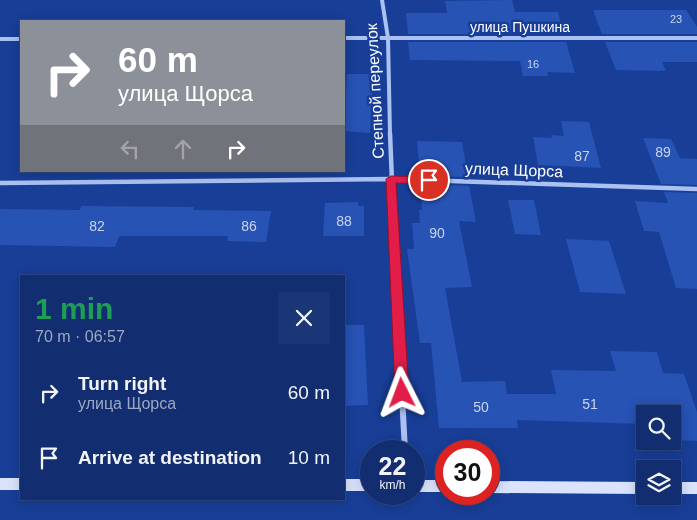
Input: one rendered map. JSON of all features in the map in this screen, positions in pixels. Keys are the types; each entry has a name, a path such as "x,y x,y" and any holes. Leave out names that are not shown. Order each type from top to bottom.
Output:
{"street":[{"name":"Степной переулок","path":"382,0 388,38 391,179 404,440"},
{"name":"улица Пушкина","path":"345,38 697,38"},
{"path":"0,39 20,39"},
{"name":"улица Щорса","path":"0,183 391,179 697,188"},
{"path":"0,484 20,484"},
{"path":"345,485 360,485"},
{"path":"500,487 636,488"},
{"path":"681,488 697,488"}],"building":[{"path":"512,0 515,12 558,12 564,34 408,34 406,13 447,13 445,1"},
{"path":"593,10 686,10 697,27 697,34 602,34"},
{"path":"408,42 566,42 575,73 547,72 548,76 523,76 520,61 410,60"},
{"path":"605,42 697,42 697,62 662,62 666,71 616,70"},
{"path":"347,74 373,74 370,133 345,131"},
{"path":"561,121 589,122 601,168 538,165 533,137 552,138 551,135 564,136"},
{"path":"643,138 671,139 680,158 697,159 697,185 661,184"},
{"path":"417,141 462,142 468,177 420,176"},
{"path":"420,184 469,186 476,222 459,221 472,287 445,288 462,382 505,381 507,394 556,394 551,370 616,371 610,351 657,352 663,373 684,374 697,412 697,441 681,440 681,405 636,405 636,424 517,420 518,428 439,428 431,343 420,343 407,249 414,249 412,223 420,223 419,210 422,210"},
{"path":"664,192 697,193 697,289 676,288 659,232 644,231 635,201 668,203"},
{"path":"508,200 534,200 541,235 515,234"},
{"path":"358,202 358,206 364,206 364,236 323,236 325,203"},
{"path":"81,206 194,207 193,210 271,211 266,242 227,241 228,236 119,236 115,247 0,245 0,209 80,210"},
{"path":"566,239 609,241 626,294 580,292"},
{"path":"345,325 364,325 368,405 345,406"}],"route":[{"path":"402,393 391,179 429,180"}]}
